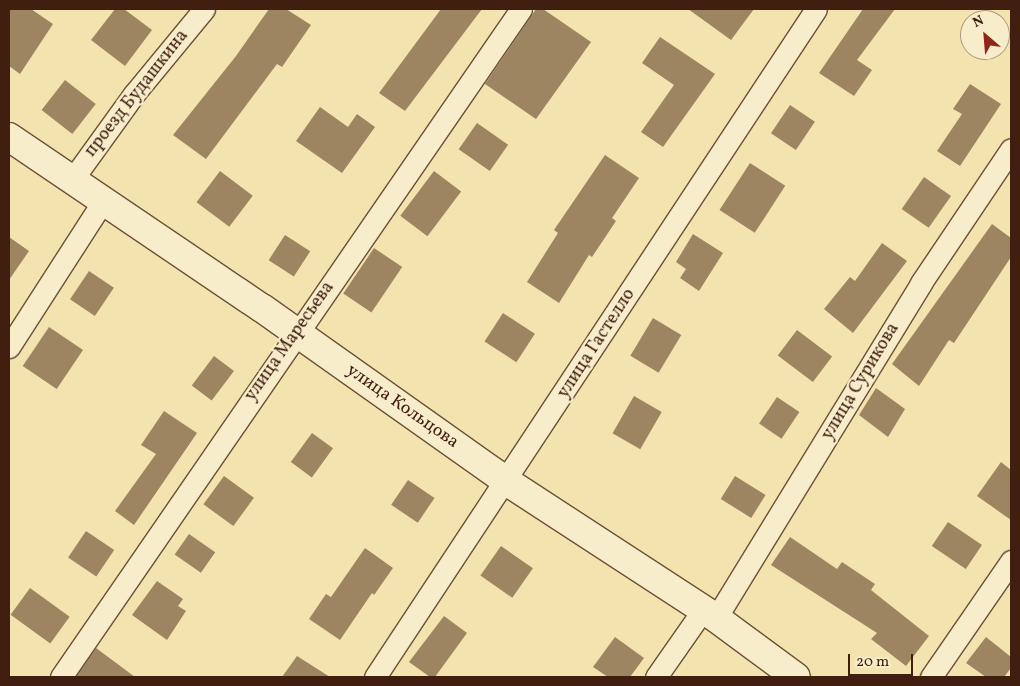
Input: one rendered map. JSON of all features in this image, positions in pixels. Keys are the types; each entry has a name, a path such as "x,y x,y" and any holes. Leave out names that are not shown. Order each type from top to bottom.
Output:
{"street":[{"name":"проезд Будашкина","path":"72,180 134,94 204,9"},
{"name":"улица Маресьева","path":"61,677 521,9"},
{"name":"улица Гастелло","path":"375,677 506,482 816,9"},
{"name":"улица Кольцова","path":"9,137 297,332 506,482 709,614 796,677"},
{"name":"улица Сурикова","path":"656,677 709,614 921,283 1011,149"},
{"path":"9,346 103,201"},
{"path":"930,677 1011,562"}],"building":[{"path":"9,9 31,9 53,24 20,74 9,66"},
{"path":"115,9 124,9 152,30 125,66 91,40"},
{"path":"269,9 286,9 311,25 282,67 277,64 206,159 173,135 236,56"},
{"path":"441,9 482,9 405,111 379,93"},
{"path":"536,9 543,9 591,42 536,119 485,84"},
{"path":"688,9 754,9 731,40"},
{"path":"863,9 895,9 857,60 872,70 854,96 819,73"},
{"path":"660,37 715,74 663,147 641,132 674,85 642,63"},
{"path":"65,80 96,104 72,134 42,110"},
{"path":"970,84 1001,104 960,166 937,151 962,114 953,109"},
{"path":"790,105 815,122 796,150 771,133"},
{"path":"320,107 348,127 357,114 375,127 342,173 296,141"},
{"path":"477,123 508,145 490,171 459,149"},
{"path":"605,155 639,178 612,218 616,221 592,257 589,255 559,303 527,282 558,233 554,230"},
{"path":"750,163 785,186 755,233 720,210"},
{"path":"220,171 253,196 229,227 197,202"},
{"path":"434,171 461,191 427,236 400,216"},
{"path":"924,177 951,196 929,228 902,209"},
{"path":"992,224 1011,238 1011,257 954,343 949,340 919,386 892,364"},
{"path":"693,234 723,253 699,291 680,278 686,269 676,262"},
{"path":"285,235 310,251 294,276 269,260"},
{"path":"9,237 29,251 9,280"},
{"path":"882,243 907,261 853,333 824,309 850,277 855,281"},
{"path":"374,248 402,267 371,313 343,294"},
{"path":"89,271 114,288 95,316 70,299"},
{"path":"503,313 535,334 516,362 484,342"},
{"path":"653,318 681,335 659,373 630,356"},
{"path":"49,327 83,350 57,389 23,366"},
{"path":"797,330 832,356 813,382 778,356"},
{"path":"214,356 234,371 212,401 192,386"},
{"path":"876,388 905,409 888,437 859,415"},
{"path":"634,396 662,412 640,449 612,433"},
{"path":"777,397 799,412 781,439 759,424"},
{"path":"164,411 197,433 134,525 115,511 156,454 141,445"},
{"path":"312,433 333,448 312,477 291,462"},
{"path":"1001,462 1011,470 1011,520 977,496"},
{"path":"224,476 254,498 233,526 203,504"},
{"path":"735,476 766,495 751,518 721,499"},
{"path":"408,480 435,498 418,523 391,505"},
{"path":"948,522 982,545 966,569 932,546"},
{"path":"86,531 114,550 96,577 68,558"},
{"path":"189,534 215,552 201,573 175,554"},
{"path":"790,537 837,569 842,562 875,584 871,590 929,636 906,666 871,639 877,633 771,565"},
{"path":"501,546 533,568 512,598 480,575"},
{"path":"365,548 393,568 374,595 372,593 340,640 309,619 326,594 331,597"},
{"path":"157,581 183,599 178,606 186,611 167,640 132,615"},
{"path":"30,588 70,617 50,643 11,615"},
{"path":"444,616 467,633 435,677 430,677 409,662"},
{"path":"615,637 644,658 630,677 608,677 593,667"},
{"path":"986,637 1011,657 1011,668 1004,677 986,677 966,663"},
{"path":"96,648 135,677 76,677"},
{"path":"297,656 330,677 282,677"}]}
